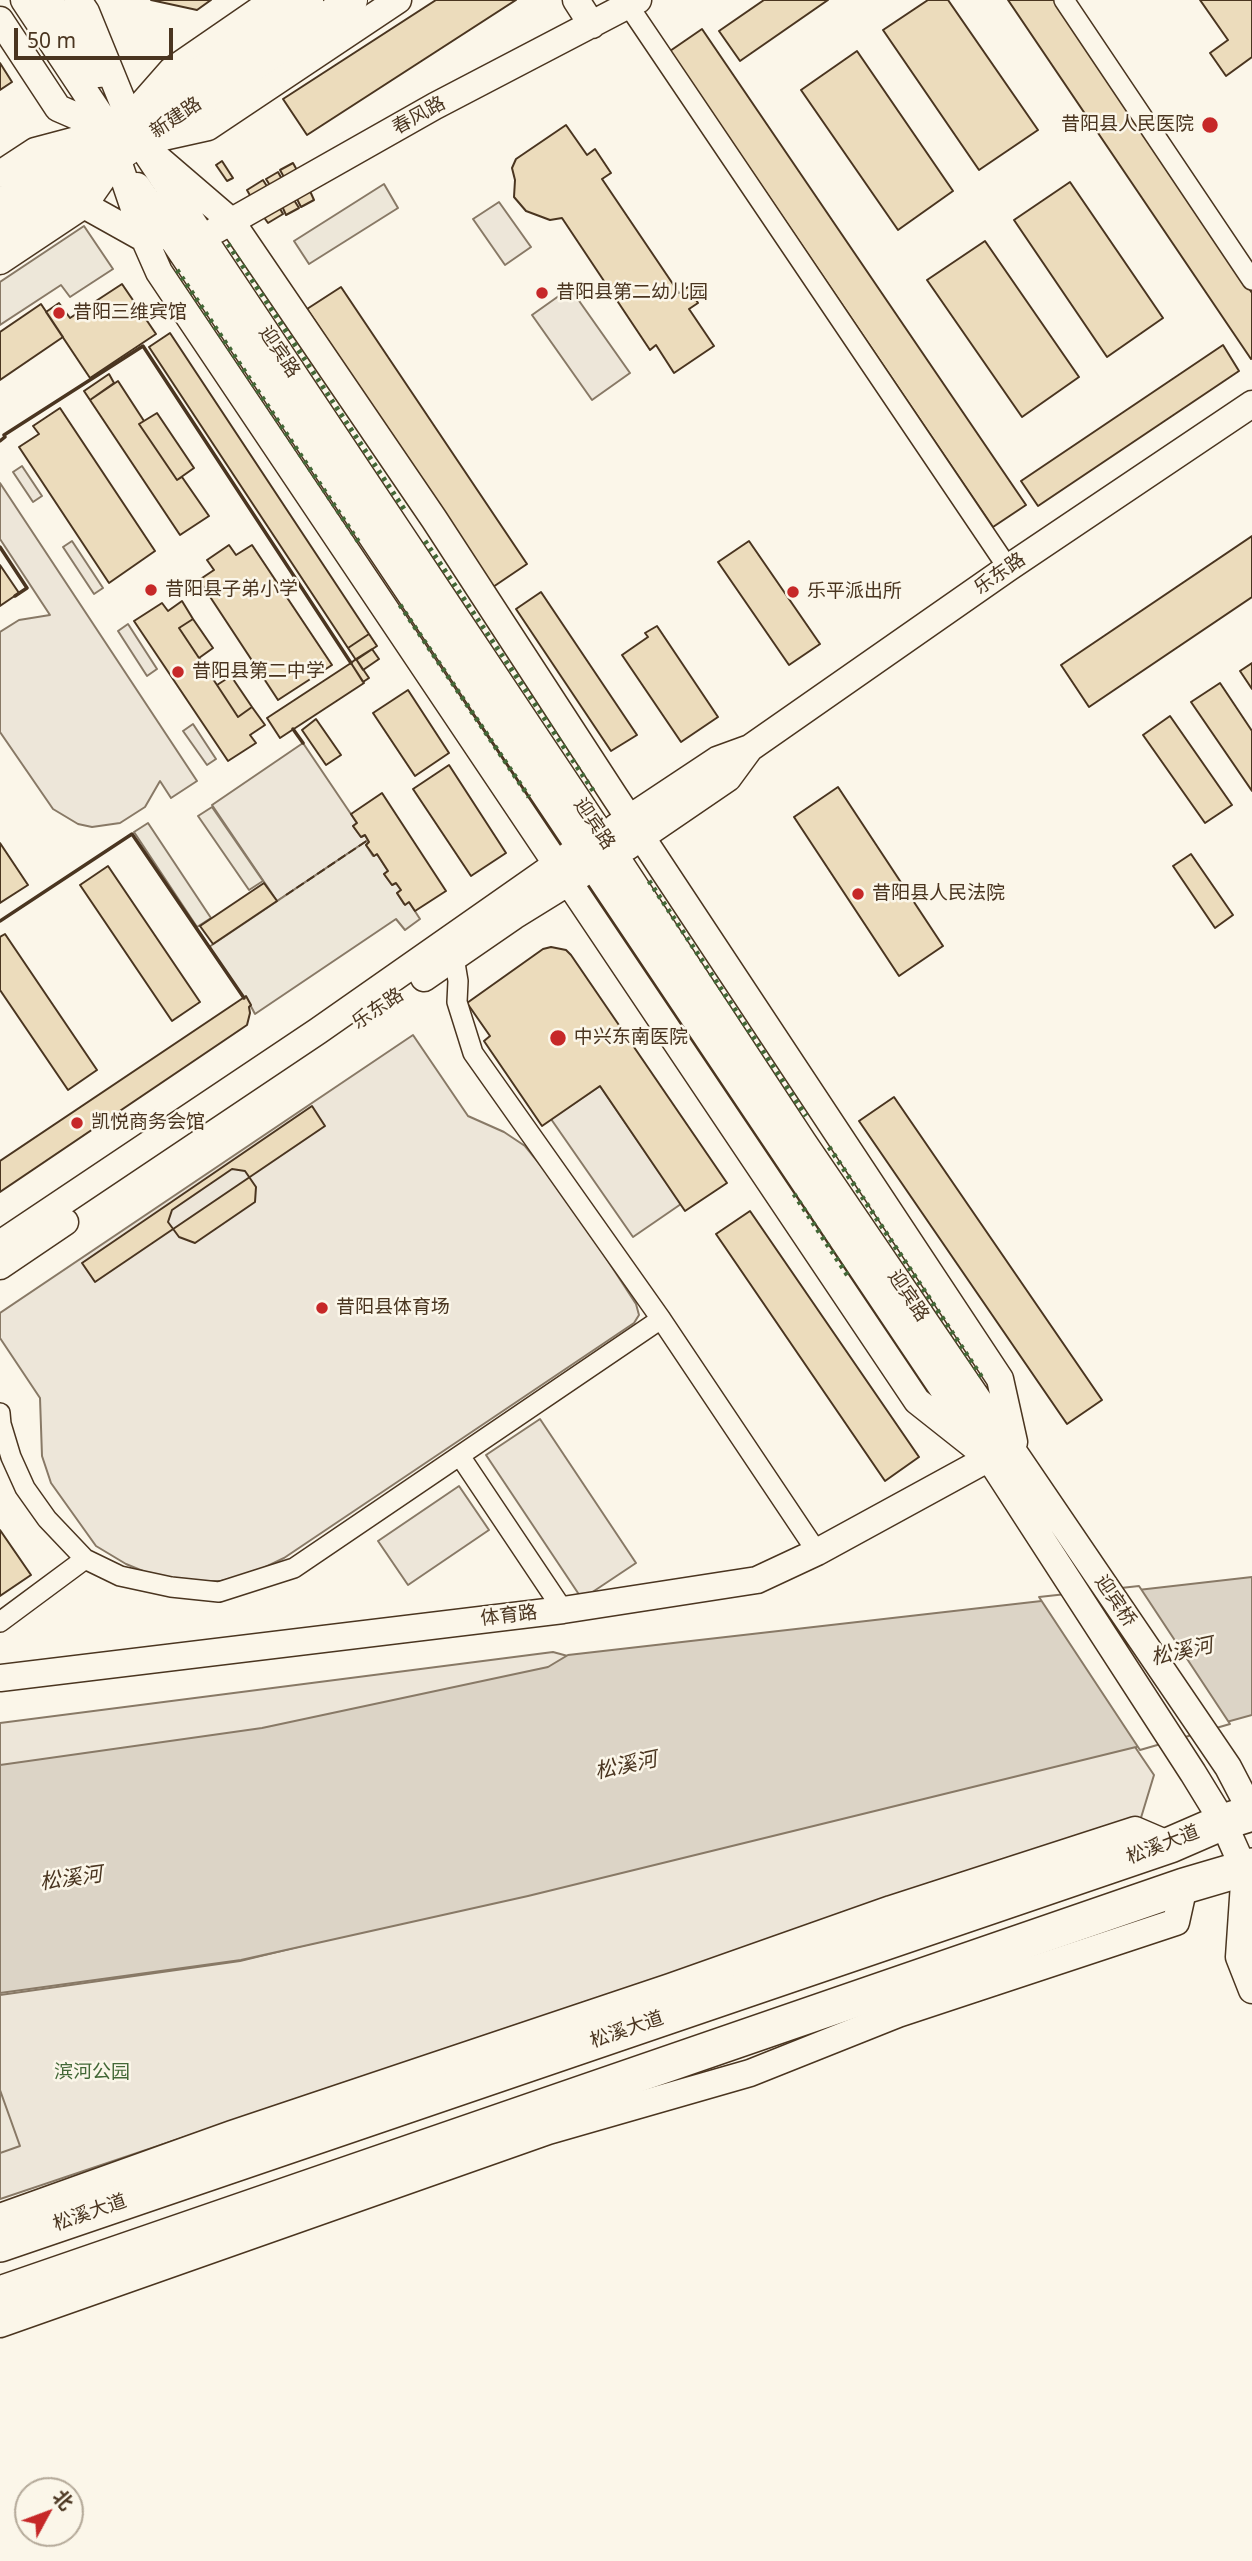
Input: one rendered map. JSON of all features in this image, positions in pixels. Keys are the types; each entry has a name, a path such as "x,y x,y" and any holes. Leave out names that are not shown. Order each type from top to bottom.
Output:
{"highway":[{"name":"松溪大道","path":"0,2244 1170,1845 1242,1816"},
{"path":"0,2294 1184,1886 1250,1874"}],"main road":[{"path":"24,0 51,41 124,137"},
{"path":"49,0 124,137"},
{"path":"78,0 86,12 124,137 144,238 159,272 917,1401 989,1458"},
{"path":"0,261 83,205 124,137 171,71 274,0"},
{"name":"新建路","path":"0,235 124,137 308,0"},
{"name":"新建路","path":"0,205 124,137 352,0"},
{"path":"0,174 35,151 208,127 398,0"},
{"path":"576,0 593,25"},
{"name":"春风路","path":"202,237 435,106 633,3"},
{"path":"0,20 58,108 124,137 231,221 435,519 636,829 1000,1379 1016,1454"},
{"path":"26,59 51,41"},
{"name":"迎宾路","path":"124,137 202,237 391,543 793,1148 1022,1511"},
{"name":"迎宾路","path":"124,137 188,263 391,543"},
{"path":"83,205 188,263"},
{"name":"乐东路","path":"0,1244 318,1031 562,873 729,778 750,748 1008,568 1252,404"},
{"path":"356,563 435,519"},
{"name":"乐东路","path":"0,1266 454,957 562,873"},
{"path":"761,1171 830,1123"},
{"name":"迎宾路","path":"793,1148 1016,1454 1049,1505"},
{"name":"体育路","path":"0,1678 564,1610 758,1580 817,1552 989,1458"},
{"name":"迎宾桥","path":"1049,1505 1228,1767 1242,1816"},
{"name":"迎宾桥","path":"1022,1511 1194,1773 1242,1816"},
{"path":"1242,1816 1250,1874 1239,1956 1252,1990"},
{"path":"0,2217 232,2134 670,1987 891,1909 1135,1830 1170,1845"},
{"path":"0,2324 548,2131 750,2073 898,2014 1176,1922 1184,1886"}],"street":[{"path":"1064,0 1252,280"},
{"path":"633,3 1008,568"},
{"path":"454,957 458,981 457,1003 473,1053 661,1320 817,1552"},
{"path":"0,1413 10,1457 25,1488 47,1519 85,1559 120,1576 171,1587 219,1592 294,1568 661,1320"},
{"path":"460,1456 564,1610"},
{"path":"0,1622 85,1559"}],"green space":[{"path":"499,202 531,247 505,265 473,219"},
{"path":"570,288 630,373 592,400 532,315"},
{"path":"22,466 42,496 33,502 13,472"},
{"path":"0,483 197,781 171,798 160,781 145,807 120,823 92,827 78,824 53,809 0,732 0,632 19,620 50,615 0,539"},
{"path":"72,541 103,588 94,594 63,547"},
{"path":"128,624 157,669 147,676 118,631"},
{"path":"193,724 216,759 207,765 183,731"},
{"path":"303,743 357,823 353,826 361,837 365,835 368,840 277,901 212,805"},
{"name":"昔阳县体育场","path":"413,1035 468,1116 504,1132 525,1146 565,1195 636,1304 639,1315 634,1323 284,1558 251,1574 221,1581 155,1576 126,1564 96,1546 51,1483 42,1456 40,1398 0,1338 0,1313"},
{"path":"600,1086 681,1204 633,1237 551,1119"},
{"path":"540,1419 636,1563 582,1599 486,1455"},
{"path":"459,1486 489,1530 408,1585 378,1541"},
{"path":"553,1652 575,1658 549,1674 0,1781 0,1723"},
{"name":"滨河公园","path":"1133,1744 1154,1775 1140,1821 880,1903 0,2199 0,1995 240,1961"}],"shaded area":[{"path":"384,184 398,208 309,264 294,241"},
{"path":"84,226 113,269 70,297 61,285 0,325 0,282"},
{"path":"212,807 263,881 249,890 198,816"},
{"path":"148,823 211,918 197,927 134,832"},
{"path":"368,840 366,845 373,856 377,854 388,871 384,874 392,885 396,883 401,890 397,893 404,904 409,902 420,919 405,930 396,919 255,1014 246,997 244,998 209,947"},
{"path":"0,2090 20,2146 0,2153"}],"water":[{"name":"松溪河","path":"1252,1577 1252,1715 1136,1747 528,1896 241,1960 0,1993 0,1765 262,1728 548,1667 568,1655"}],"pier":[{"path":"1139,1586 1230,1724 1140,1750 1039,1597"}],"building":[{"path":"151,0 211,0 197,10"},
{"path":"436,0 516,0 307,135 283,99"},
{"path":"764,0 828,0 740,61 719,31"},
{"path":"928,0 948,0 1038,130 979,170 883,30"},
{"path":"1008,0 1054,0 1252,293 1251,359"},
{"path":"1200,0 1252,0 1252,57 1226,76 1210,53 1228,40"},
{"path":"702,29 1026,505 993,527 670,51"},
{"path":"857,51 953,191 898,230 801,90"},
{"path":"0,63 12,82 0,90"},
{"path":"566,125 587,155 595,149 611,173 602,179 679,293 688,287 698,303 689,309 714,346 674,373 656,345 650,350 562,218 550,220 526,211 514,197 515,180 512,168 516,159"},
{"path":"222,161 233,178 227,181 216,165"},
{"path":"293,163 298,172 285,179 280,170"},
{"path":"278,172 283,181 271,187 266,179"},
{"path":"263,180 268,188 252,199 247,190"},
{"path":"1070,182 1163,318 1107,357 1014,220"},
{"path":"310,191 314,200 301,207 296,197"},
{"path":"294,200 299,208 286,215 282,206"},
{"path":"279,207 283,214 268,223 263,216"},
{"path":"985,241 1079,377 1022,417 927,280"},
{"path":"122,284 156,334 90,378 46,312 59,303 70,318"},
{"path":"341,287 527,564 493,587 307,309"},
{"path":"41,304 63,337 0,380 0,332"},
{"path":"170,333 369,634 348,648 149,347"},
{"path":"1223,345 1239,371 1038,506 1021,481"},
{"path":"109,374 114,383 90,400 84,391"},
{"path":"118,381 144,421 139,424 177,480 182,477 209,516 180,535 90,400"},
{"path":"60,408 155,551 109,583 19,447 39,434 33,426"},
{"path":"157,413 194,468 177,480 139,424"},
{"path":"1252,536 1252,597 1089,707 1061,665"},
{"path":"749,541 820,644 789,665 718,562"},
{"path":"229,545 236,555 252,545 332,665 278,700 199,580 214,570 207,560"},
{"path":"0,565 19,593 0,606"},
{"path":"541,592 637,735 611,751 516,609"},
{"path":"182,601 193,619 179,628 238,717 252,707 265,725 250,735 256,743 228,761 134,621 162,603 168,611"},
{"path":"193,619 213,648 199,658 179,628"},
{"path":"657,626 718,717 681,742 622,655 648,637 645,633"},
{"path":"369,634 377,646 356,660 348,648"},
{"path":"372,649 379,659 363,670 356,659"},
{"path":"356,659 369,678 363,682 351,663"},
{"path":"351,663 364,683 280,738 267,718"},
{"path":"1252,663 1252,689 1240,671"},
{"path":"231,676 252,707 238,717 217,685"},
{"path":"1220,683 1252,731 1252,791 1191,702"},
{"path":"408,690 449,753 415,776 373,713"},
{"path":"1170,716 1232,805 1205,823 1143,735"},
{"path":"316,719 341,755 326,765 302,730"},
{"path":"449,765 506,853 471,876 413,789"},
{"path":"838,787 943,946 899,976 794,817"},
{"path":"382,793 446,891 415,911 409,902 405,905 397,893 401,890 396,883 392,885 384,874 388,871 377,854 374,856 366,845 369,842 365,835 361,837 353,826 357,823 351,814"},
{"path":"0,843 28,885 0,903"},
{"path":"1191,854 1233,915 1215,928 1173,866"},
{"path":"108,866 200,1002 172,1021 80,885"},
{"path":"264,883 277,901 213,944 200,926"},
{"path":"5,934 97,1070 68,1090 0,990 0,937"},
{"name":"中兴东南医院","path":"551,947 566,950 571,955 727,1183 685,1211 600,1086 542,1126 484,1041 490,1036 467,1003 543,949"},
{"path":"246,996 251,1005 247,1025 0,1192 0,1161"},
{"path":"894,1097 1102,1400 1067,1424 859,1121"},
{"path":"312,1106 325,1126 95,1282 82,1263"},
{"path":"232,1169 245,1171 256,1187 255,1202 195,1243 179,1237 168,1222 172,1210"},
{"path":"750,1211 919,1457 885,1481 716,1234"},
{"path":"0,1530 31,1575 0,1596"}],"hedge":[{"path":"228,244 406,512"},
{"path":"177,270 360,544"},
{"path":"425,541 594,792"},
{"path":"400,605 529,797"},
{"path":"649,881 806,1116"},
{"path":"829,1147 983,1379"},
{"path":"794,1194 848,1276"}],"fence":[{"path":"286,895 368,840"}],"wall":[{"path":"0,441 4,435 143,346 351,663"},
{"path":"0,547 27,588 15,596"},
{"path":"293,729 303,743"},
{"path":"0,921 132,834 244,998"}],"place":[{"name":"昔阳县人民医院","path":"1210,125"},
{"name":"昔阳县第二幼儿园","path":"542,293"},
{"name":"昔阳三维宾馆","path":"59,313"},
{"name":"昔阳县子弟小学","path":"151,590"},
{"name":"乐平派出所","path":"793,592"},
{"name":"昔阳县第二中学","path":"178,672"},
{"name":"昔阳县人民法院","path":"858,894"},
{"name":"中兴东南医院","path":"558,1038"},
{"name":"凯悦商务会馆","path":"77,1123"},
{"name":"昔阳县体育场","path":"322,1308"}]}
